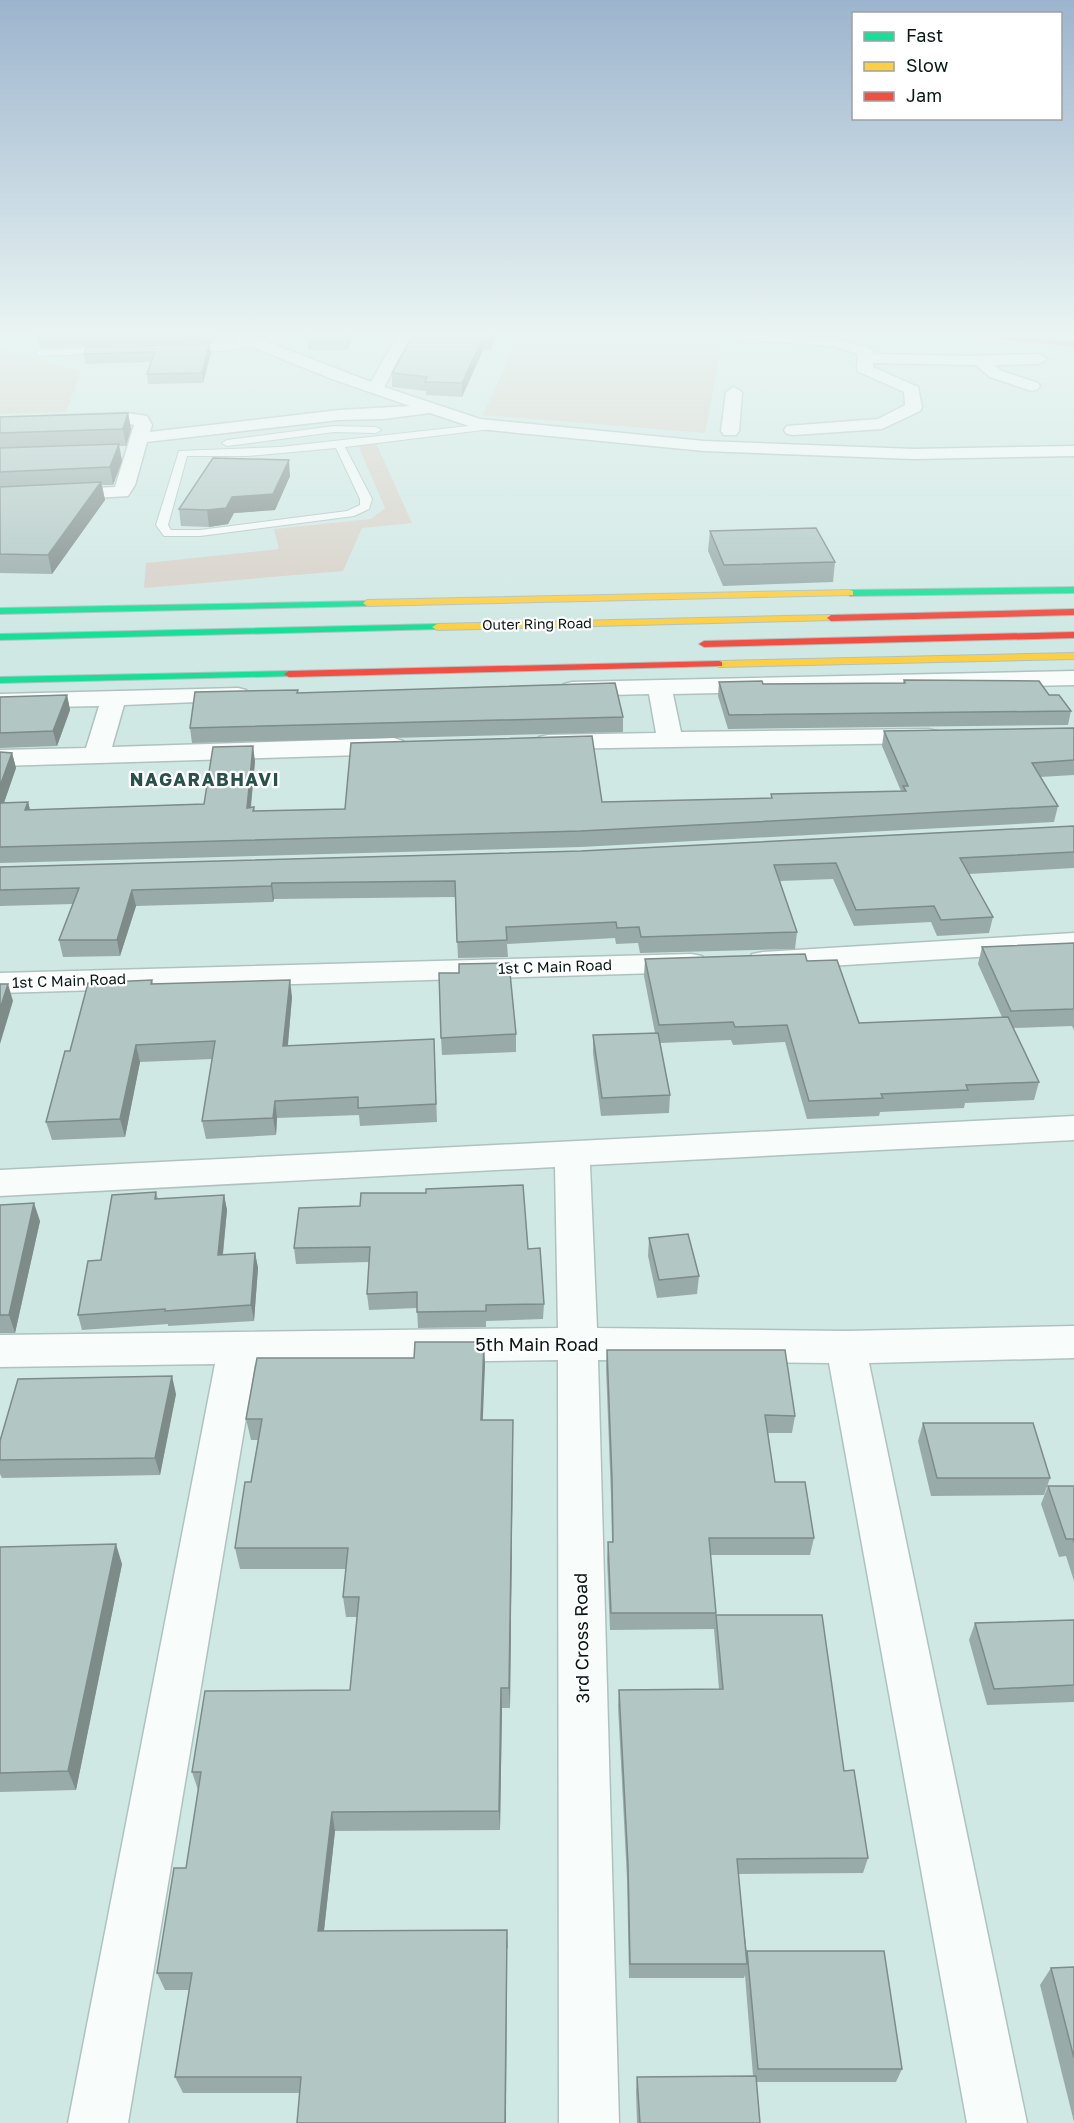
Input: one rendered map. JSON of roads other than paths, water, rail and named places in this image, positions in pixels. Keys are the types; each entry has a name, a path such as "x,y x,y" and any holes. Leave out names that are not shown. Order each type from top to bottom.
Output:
{"main road":[{"path":"0,611 717,595 1074,590"},
{"name":"Outer Ring Road","path":"0,637 1074,612"},
{"path":"693,644 1074,635"},
{"path":"0,680 1074,656"}],"street":[{"path":"0,498 121,492 126,484 127,455 139,432"},
{"path":"127,455 249,432"},
{"path":"558,432 704,446 914,454 1074,451"},
{"path":"704,446 734,432"},
{"path":"0,701 1074,678"},
{"path":"660,687 670,741"},
{"path":"97,754 114,698"},
{"path":"526,743 955,736"},
{"path":"0,758 418,746"},
{"name":"1st C Main Road","path":"0,983 796,960 1074,942"},
{"path":"0,1183 1074,1128"},
{"name":"3rd Cross Road","path":"572,1153 578,1344 589,2123"},
{"name":"5th Main Road","path":"0,1352 578,1344 846,1347 1074,1342"},
{"path":"846,1347 997,2123"},
{"path":"98,2123 238,1348"}],"lane":[{"path":"183,453 260,438 309,432"},
{"path":"183,453 229,453 442,432"},
{"path":"183,453 162,525 168,534 200,534 350,514 365,507 366,499 339,444"}],"district":[{"name":"NAGARABHAVI","path":"205,780"}]}
